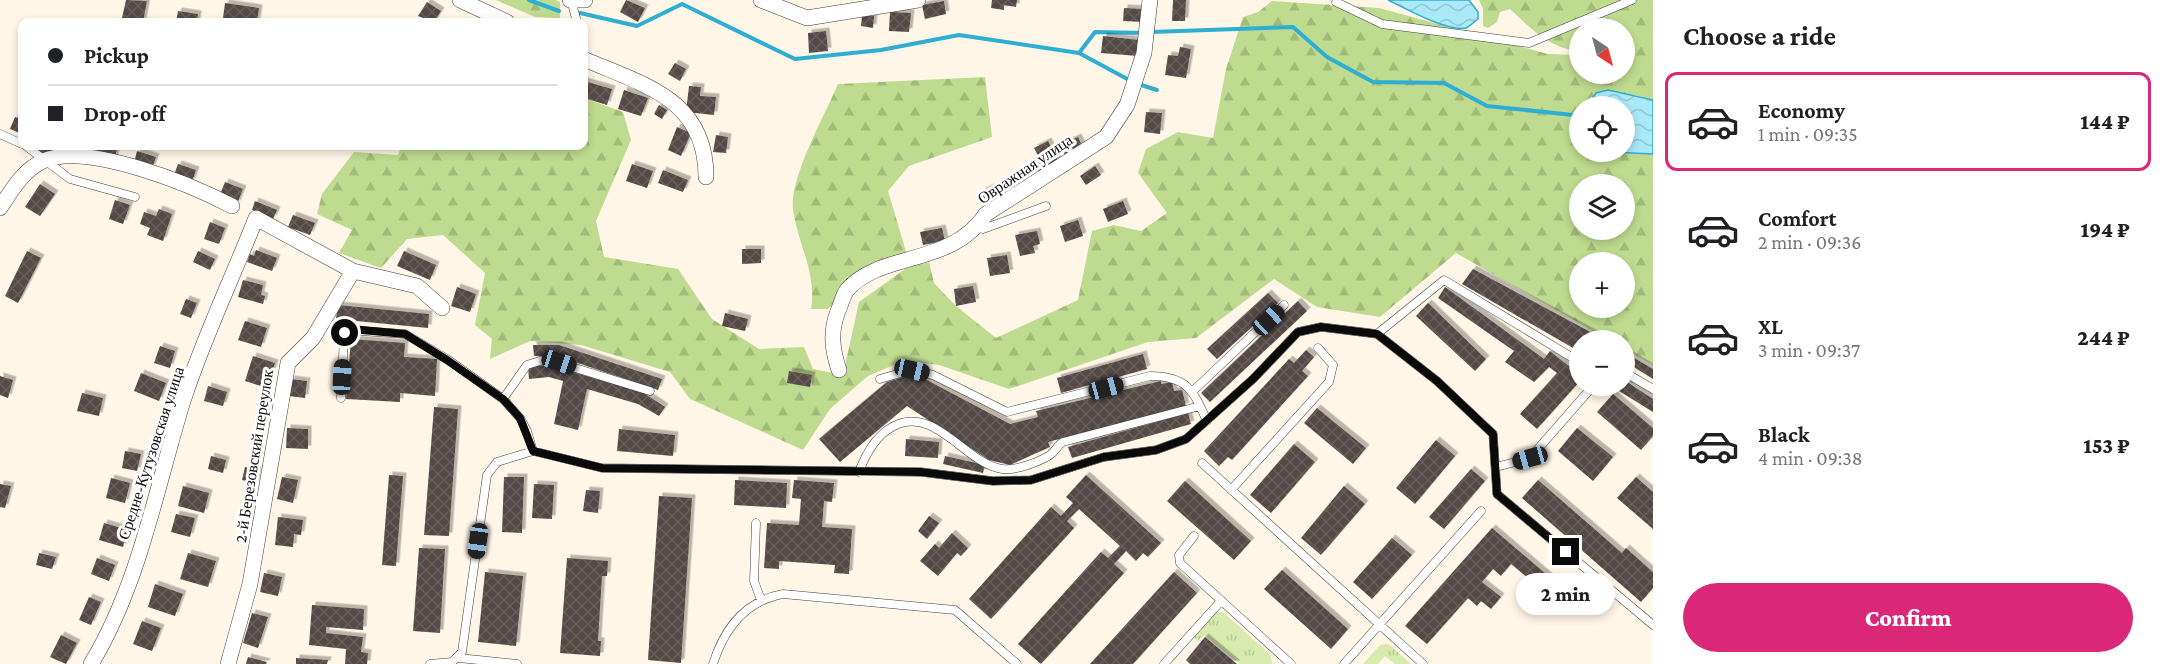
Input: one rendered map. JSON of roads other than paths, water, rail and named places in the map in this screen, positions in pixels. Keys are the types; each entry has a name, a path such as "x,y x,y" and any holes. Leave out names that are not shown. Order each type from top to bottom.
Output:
{"street":[{"path":"460,0 498,18"},
{"path":"571,0 585,0"},
{"path":"761,0 807,18 918,0"},
{"name":"Овражная улица","path":"839,370 832,347 835,320 846,291 870,272 936,253 978,226 986,214 1106,137 1127,105 1144,53 1150,0"},
{"path":"588,58 655,88 684,113 698,133 706,153 706,177"},
{"path":"0,208 21,176 44,161 66,156 128,164 207,193 232,206"},
{"name":"Средне-Кутузовская улица","path":"91,664 109,633 125,592 184,399 256,218 353,271"},
{"path":"353,271 417,286 442,308"},
{"name":"2-й Березовский переулок","path":"228,664 252,573 288,363 313,338 353,271"}],"lane":[{"path":"571,0 576,18"},
{"path":"1336,2 1382,24 1529,43 1632,0"},
{"path":"0,134 18,142"},
{"path":"30,150 70,178 135,197"},
{"path":"978,226 983,229 1046,206"},
{"path":"1377,334 1444,280 1569,356"},
{"path":"1192,391 1284,305"},
{"path":"430,664 452,662 459,658 462,652 488,475 496,462 533,451 602,468 921,472 993,481 1031,480 1104,457 1156,450 1186,439 1208,421 1298,332 1321,327 1377,334 1437,381 1493,434 1497,494 1653,625"},
{"path":"342,398 344,337 351,329 405,334 503,399 520,418 533,451"},
{"path":"1231,490 1329,382 1332,365 1318,348"},
{"path":"503,399 527,364 546,359 650,391"},
{"path":"880,379 912,370 933,375 1007,412 1150,376 1171,377 1192,391 1208,421"},
{"path":"1635,378 1653,389"},
{"path":"1496,467 1530,458 1584,396"},
{"path":"859,472 873,443 889,428 900,423 923,423 991,465 1012,469 1049,456 1063,442 1200,406"},
{"path":"1202,463 1423,664"},
{"path":"1344,664 1481,511"},
{"path":"756,523 753,570 760,600"},
{"path":"1194,536 1179,555 1180,563 1291,664"},
{"path":"713,664 725,634 747,608 760,600 783,594 955,610 1017,664"},
{"path":"1166,663 1221,601"},
{"path":"459,658 517,664"}],"water":[{"path":"1388,0 1469,0 1478,12 1478,19 1466,28 1448,26"},
{"path":"1608,90 1635,96 1594,96 1596,93"},
{"path":"1635,96 1653,100 1653,154 1635,153"}],"waterway":[{"path":"529,0 559,11"},
{"path":"580,13 637,26 682,4 795,59 881,50 959,35 1079,53 1095,32 1143,33"},
{"path":"1151,32 1293,27 1327,57 1373,82 1444,83 1487,106 1569,115"},
{"path":"1079,53 1131,81"},
{"path":"1138,84 1157,90"}]}
